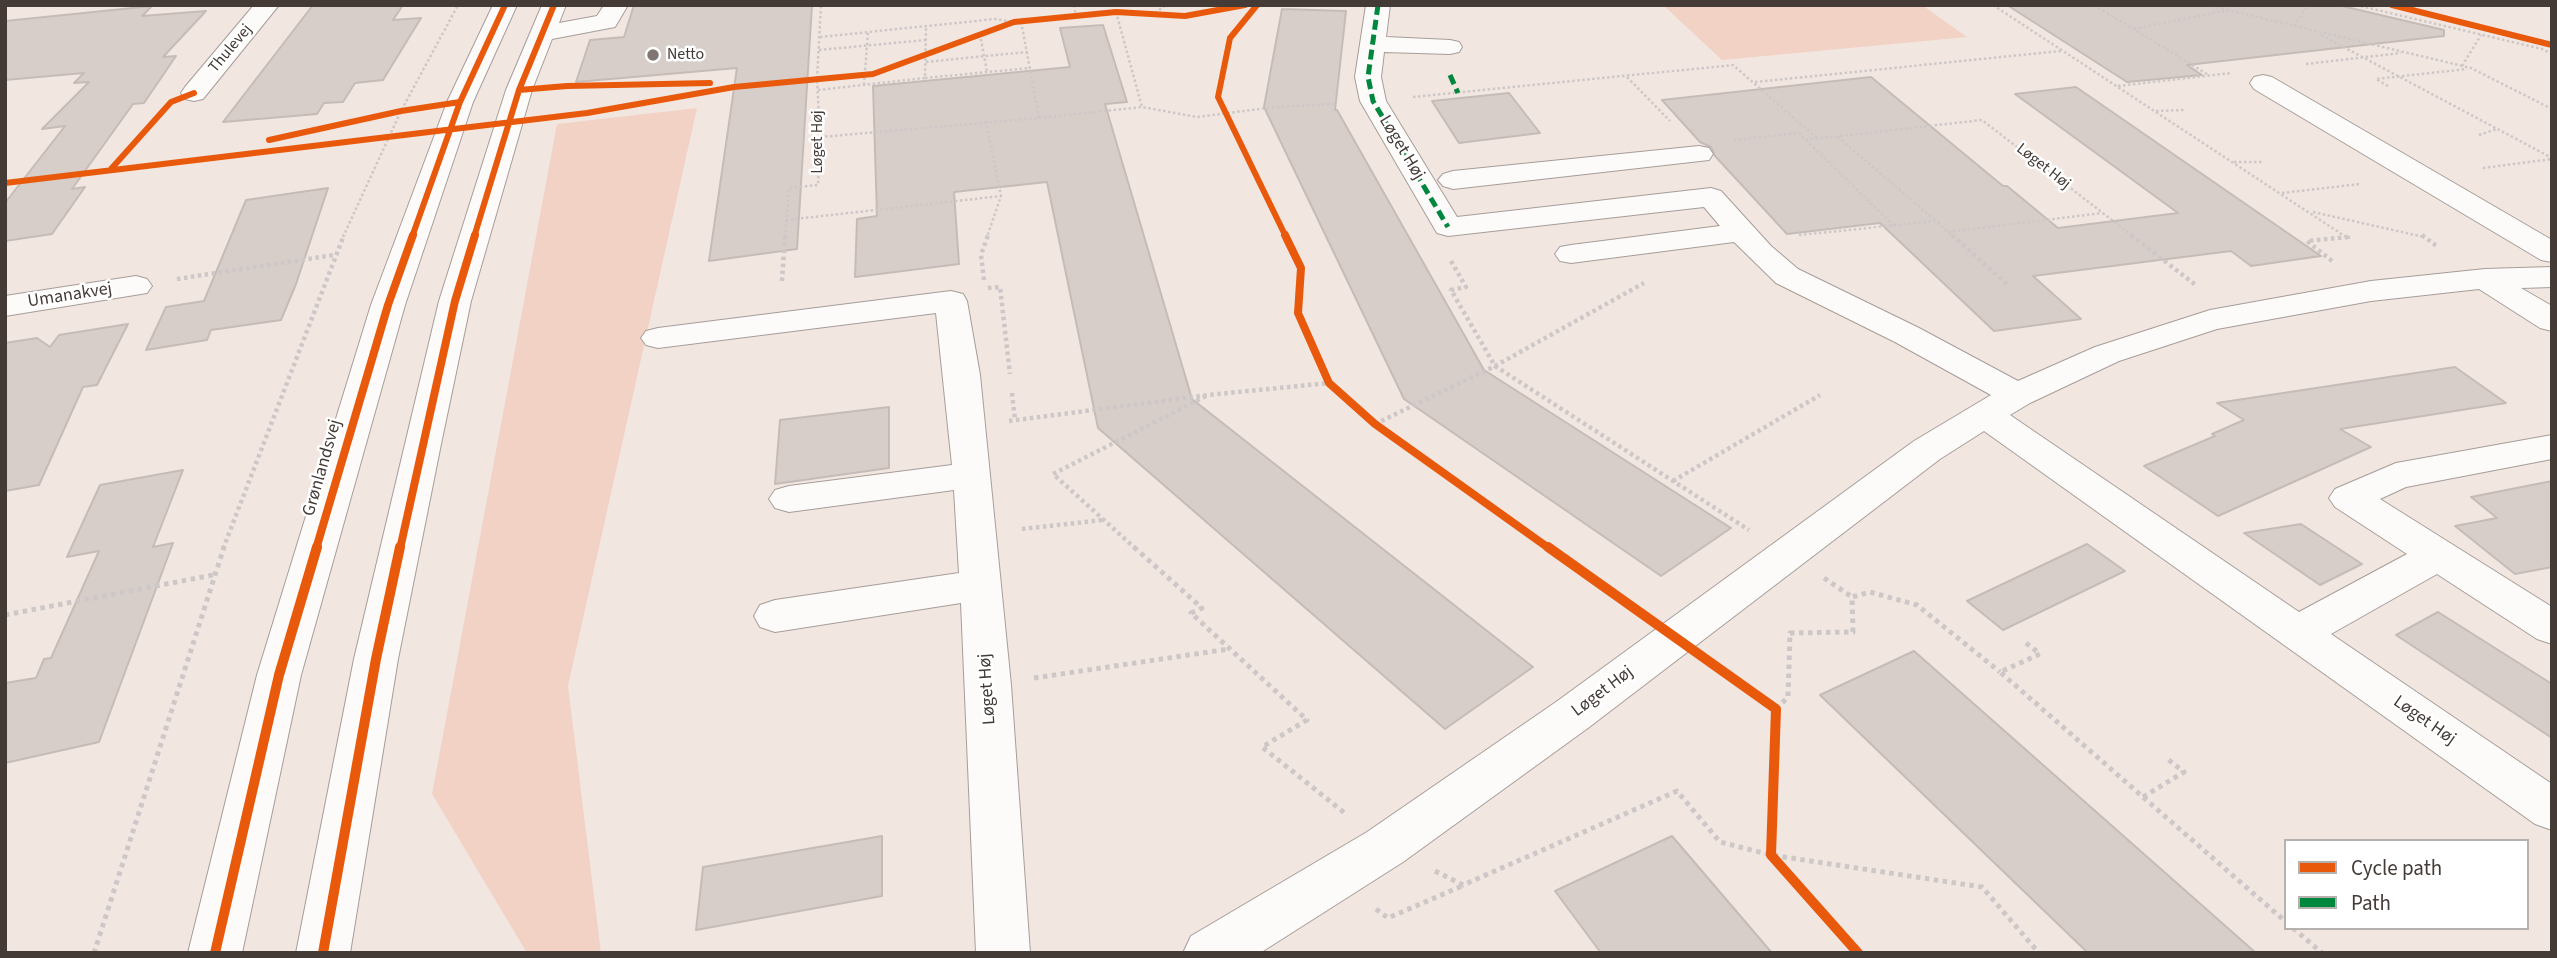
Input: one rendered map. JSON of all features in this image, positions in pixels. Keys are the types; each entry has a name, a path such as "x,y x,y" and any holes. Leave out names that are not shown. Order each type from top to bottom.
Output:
{"street":[{"name":"Thulevej","path":"194,93 267,5"},
{"name":"Grønlandsvej","path":"215,953 283,662 388,304 460,102 505,5"},
{"path":"323,953 376,659 449,327 504,136 548,19 606,22 616,5"},
{"path":"1373,101 1368,77 1378,5"},
{"path":"1373,44 1450,47"},
{"path":"2263,83 2552,253"},
{"name":"Løget Høj","path":"1373,101 1448,227 1711,197 1751,243 1787,276 1907,335 2297,633 2552,810"},
{"path":"1453,180 1699,154"},
{"path":"1570,169 1602,209"},
{"path":"1571,254 1644,244 1751,243"},
{"name":"Løget Høj","path":"1210,953 1257,927 1385,847 1572,715 1927,450 2001,405 2107,354 2210,320 2371,291 2485,279 2552,277"},
{"path":"2485,279 2552,321"},
{"name":"Umanakvej","path":"5,306 136,286"},
{"path":"658,338 968,295"},
{"name":"Løget Høj","path":"968,295 962,375 989,685 1003,953"},
{"path":"2551,447 2396,476 2349,498 2552,628"},
{"path":"789,499 972,475"},
{"path":"2297,633 2436,556"},
{"path":"775,616 980,585"}],"path":[{"path":"94,953 213,575 335,255 401,111 458,5"},
{"path":"1074,5 1076,16"},
{"path":"1155,13 1166,5"},
{"path":"1993,5 2348,237 2307,241 2371,291"},
{"path":"2094,5 2208,75"},
{"path":"2207,5 2471,68 2552,109"},
{"path":"2294,26 2308,5"},
{"path":"2356,5 2552,54"},
{"path":"2392,5 2552,45"},
{"path":"2134,29 2228,10"},
{"path":"1116,12 1142,107"},
{"path":"820,37 995,19 1014,22"},
{"path":"1021,21 1039,118"},
{"path":"925,78 926,26"},
{"path":"2314,31 2552,158"},
{"path":"864,85 868,32"},
{"path":"980,34 987,72"},
{"path":"2462,66 2481,35"},
{"path":"819,50 926,40"},
{"path":"1755,82 2062,51"},
{"path":"926,62 1027,52"},
{"path":"818,90 1030,68"},
{"path":"2388,86 2376,79 2471,68"},
{"path":"1627,76 1677,130"},
{"path":"390,113 460,102"},
{"path":"2155,111 2185,110"},
{"path":"968,295 1001,196 986,121"},
{"path":"2479,135 2497,129"},
{"path":"371,139 398,135"},
{"path":"1837,136 2009,286"},
{"path":"1805,140 1894,226"},
{"path":"2233,162 2263,162"},
{"path":"786,220 1001,196"},
{"path":"2309,211 2421,235 2485,279"},
{"path":"1947,232 2102,213"},
{"path":"1751,243 1936,222"},
{"path":"1375,424 1495,366 1665,271 1644,244"},
{"path":"1447,253 1466,287 1451,290 1495,366 1852,597 1870,592 1917,606 2000,672 2284,920"},
{"path":"136,286 335,255"},
{"path":"967,426 1208,395 1329,383"},
{"path":"1673,481 1820,395"},
{"path":"976,534 1104,520"},
{"path":"5,615 213,575"},
{"path":"1776,709 1788,697 1790,633 1853,632 1852,597"},
{"path":"2000,672 2040,654 2026,643"},
{"path":"989,685 1229,649"},
{"path":"2143,797 2184,772 2166,758"},
{"path":"2295,930 2322,953"}],"shaded area":[{"path":"1663,5 1922,5 1967,37 1722,60"},
{"path":"697,108 568,686 601,953 527,953 432,794 557,124"}],"building":[{"path":"313,5 403,5 393,20 421,18 383,80 355,83 343,102 324,103 317,114 223,122"},
{"path":"634,5 812,5 797,249 709,261 737,68 576,82 590,40 624,37"},
{"path":"2007,5 2338,5 2444,30 2444,36 2187,65 2202,75 2127,82"},
{"path":"152,6 142,16 206,11 163,57 176,56 144,103 133,104 72,189 85,187 52,234 5,241 5,203 65,126 42,129 89,82 74,83 84,73 5,80 5,21"},
{"path":"1282,9 1346,11 1335,110 1484,370 1731,528 1661,576 1404,399 1264,107"},
{"path":"1103,25 1127,102 1105,104 1192,399 1533,667 1445,729 1098,428 1047,182 954,192 959,264 855,277 857,219 877,216 873,86 1070,67 1060,28"},
{"path":"1871,77 2058,228 2178,213 2015,94 2076,87 2321,256 2251,266 2231,251 2033,276 2081,319 1994,331 1880,223 1787,234 1715,156 1711,147 1700,142 1662,100"},
{"path":"1509,93 1540,133 1459,143 1432,101"},
{"path":"328,188 281,320 211,330 207,340 146,350 166,307 204,301 246,200"},
{"path":"128,324 97,385 83,387 39,485 5,491 5,343 37,338 50,347 59,335"},
{"path":"2455,367 2506,403 2340,429 2371,447 2218,516 2144,466 2215,436 2212,434 2244,420 2217,403"},
{"path":"889,407 889,468 775,484 780,420"},
{"path":"183,470 153,547 173,543 99,742 5,763 5,683 36,678 44,659 51,658 99,551 67,557 100,485"},
{"path":"2552,481 2552,567 2515,574 2455,526 2497,518 2471,497"},
{"path":"2301,524 2362,564 2320,585 2244,533"},
{"path":"2087,544 2125,571 2003,630 1967,601"},
{"path":"2438,612 2552,684 2552,738 2396,635"},
{"path":"1914,651 2256,953 2088,953 1820,695"},
{"path":"882,836 882,896 696,930 703,867"},
{"path":"1672,836 1772,953 1601,953 1555,891"}],"marked path":[{"path":"1378,5 1368,77 1373,101 1448,227"},
{"path":"1450,75 1458,93"}],"cycle path":[{"path":"215,953 279,675 388,305 460,102 505,5"},
{"path":"323,953 376,659 455,301 519,90 554,5"},
{"path":"5,183 587,113 734,87 873,74 1014,22 1116,12 1185,16 1245,5"},
{"path":"1257,5 1230,38 1218,97 1301,268 1298,313 1329,383 1375,424 1776,709 1771,855 1858,953"},
{"path":"2392,5 2552,45"},
{"path":"519,90 567,86 710,83"},
{"path":"111,169 171,102 194,93"},
{"path":"269,140 401,111 460,102"}],"place":[{"name":"Netto","path":"653,55"}]}
